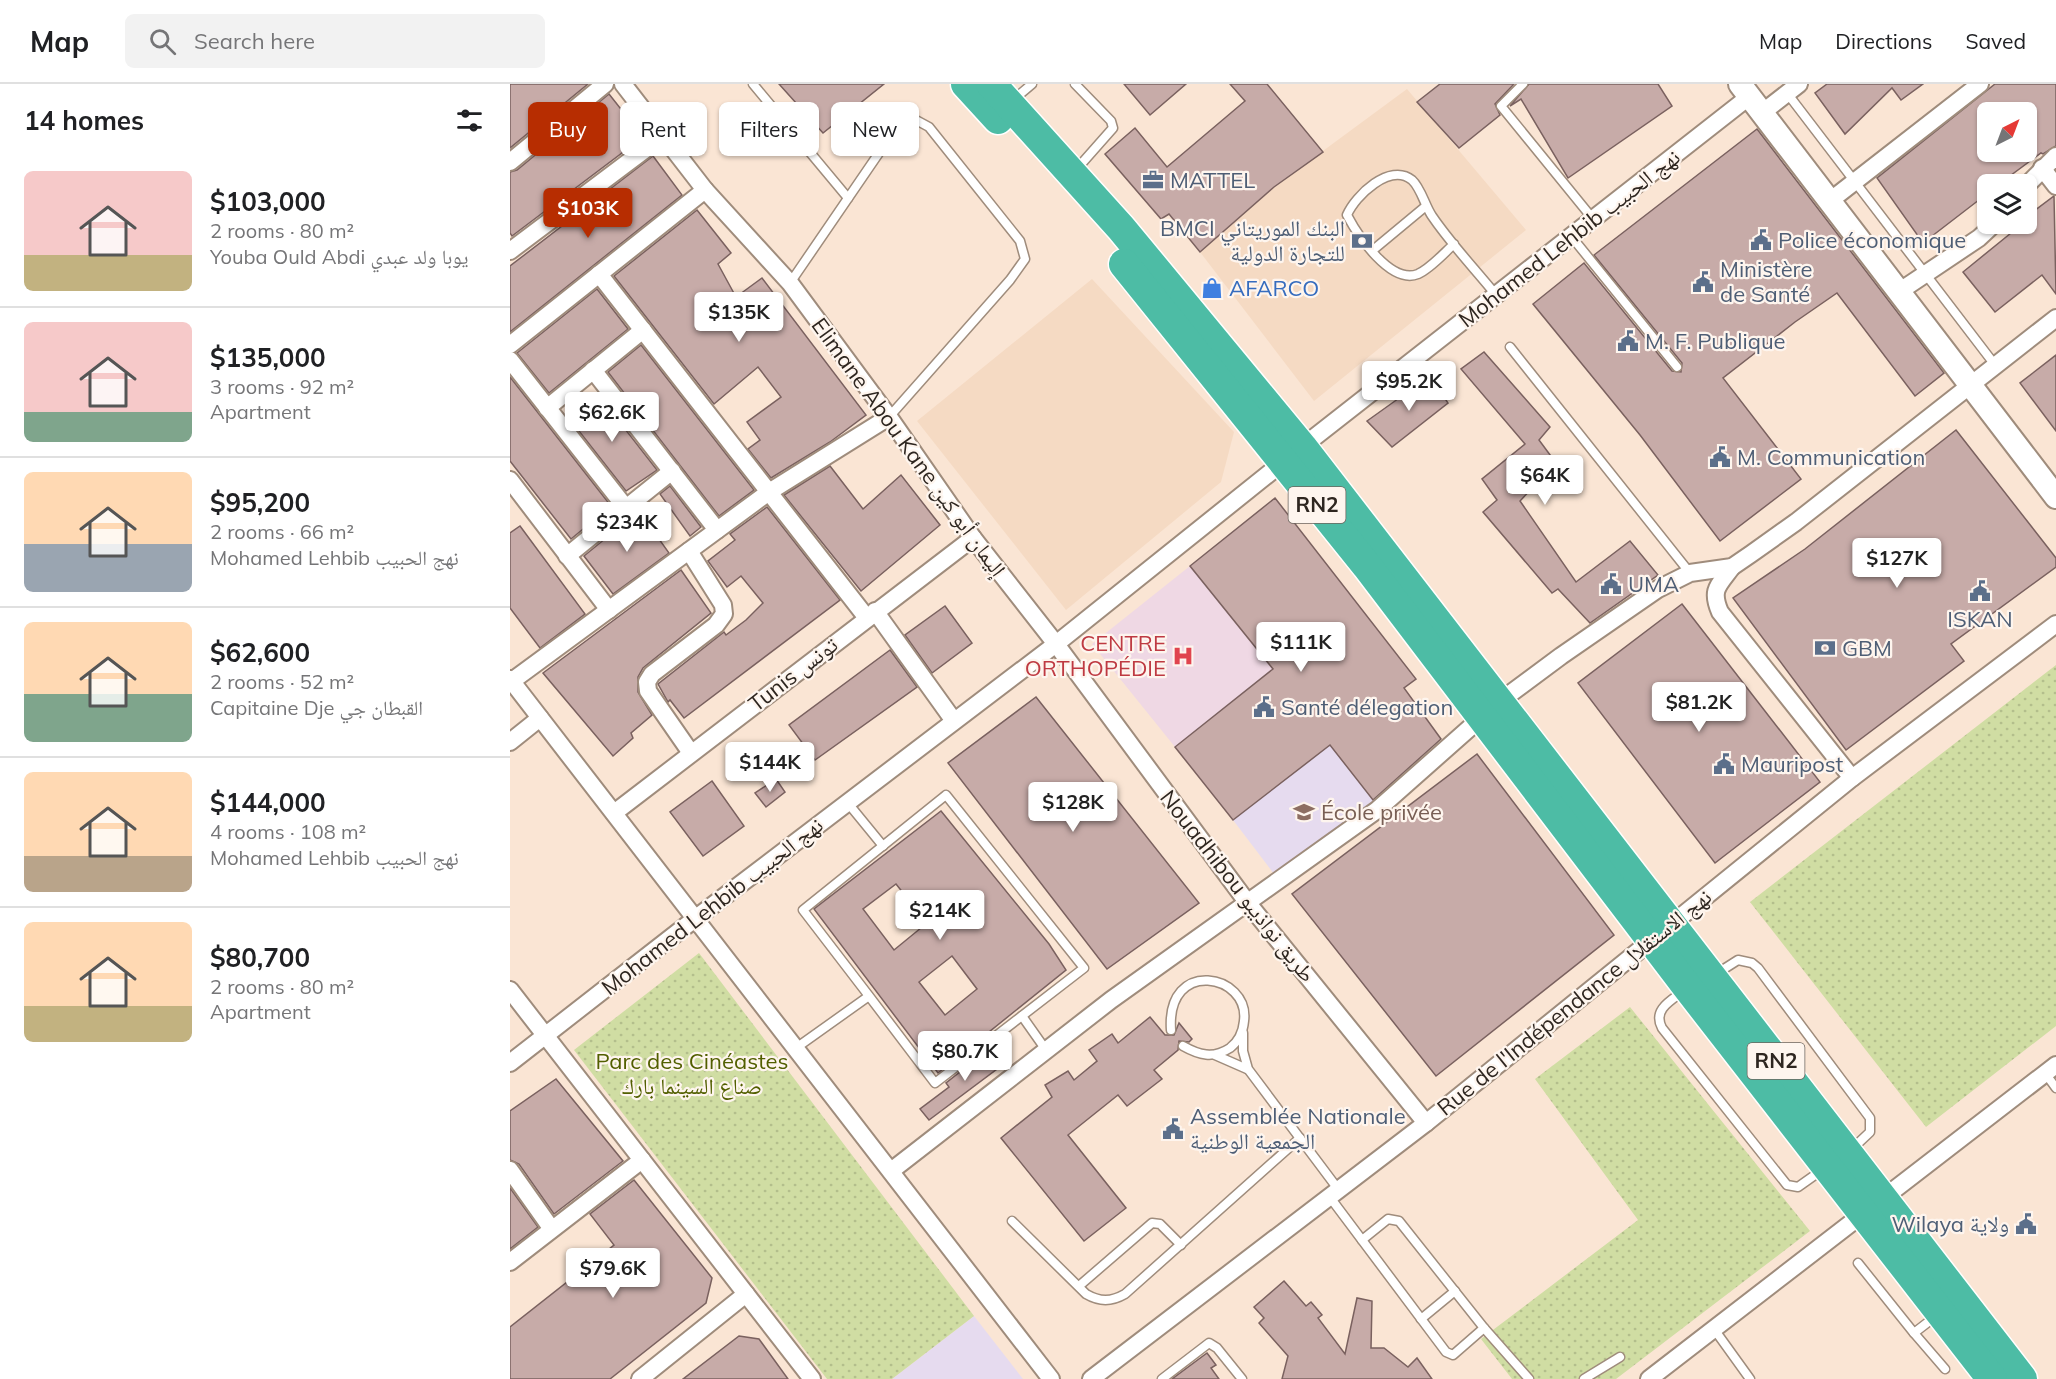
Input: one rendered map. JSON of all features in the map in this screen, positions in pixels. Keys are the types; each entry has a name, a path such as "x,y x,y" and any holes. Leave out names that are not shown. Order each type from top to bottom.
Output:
{"highway":[{"name":"RN2","path":"966,84 1293,454"},
{"name":"RN2","path":"1000,94 1073,174 1293,454 1872,1205 2022,1379"},
{"name":"RN2","path":"1872,1205 1941,1312 1992,1379"}],"street":[{"path":"510,162 605,84"},
{"name":"Elimane Abou Kane إليمان أبو كين","path":"623,84 637,102"},
{"path":"1831,200 1980,84"},
{"name":"Mohamed Lehbib نهج الحبيب","path":"510,1063 847,802 1056,644 1293,454 1751,97 1793,88"},
{"path":"1751,97 2056,497"},
{"path":"510,251 636,156"},
{"name":"Elimane Abou Kane إليمان أبو كين","path":"679,156 705,190 790,284 889,417 974,538 1056,644"},
{"path":"2037,174 2056,156"},
{"path":"2042,168 2056,186"},
{"path":"510,345 705,190"},
{"path":"1900,291 1983,234"},
{"path":"599,274 769,492 871,614 954,722"},
{"path":"1852,778 1720,612 1714,599 1715,590 1732,567 1796,522 2056,318"},
{"path":"547,408 643,330"},
{"path":"510,360 626,508"},
{"path":"594,370 717,530"},
{"path":"889,417 769,492 511,680 1051,1379"},
{"path":"567,556 672,471"},
{"path":"510,480 609,610"},
{"name":"Tunis تونس","path":"614,813 871,614 974,538"},
{"path":"689,551 723,605 724,614 716,625 651,674 647,682 648,691 691,753"},
{"path":"891,1171 1047,1050 1247,902 1377,810 1490,710 1635,604 1690,573 1732,567"},
{"name":"Rue de l'Indépendance نهج الاستقلال","path":"1091,1379 1426,1123 1852,778 2056,624"},
{"name":"Nouadhibou طريق نواذيبو","path":"1056,644 1247,902 1426,1123"},
{"path":"510,742 540,718"},
{"path":"510,990 812,1379"},
{"path":"1649,1379 2050,1069"},
{"path":"510,1262 551,1228 642,1160"},
{"path":"510,1170 551,1228"},
{"path":"640,1379 746,1294"}],"lane":[{"path":"753,84 848,198"},
{"path":"1000,94 1032,84"},
{"path":"1073,174 1113,128 1111,121 1075,84"},
{"path":"1523,84 1501,106 1593,219"},
{"path":"1793,88 1856,181 1995,365"},
{"path":"790,284 894,131 915,120 929,127 1020,241 1025,259 1010,280 889,417"},
{"path":"1454,244 1419,273 1404,276 1390,271 1347,215 1352,203 1388,175 1401,175 1413,181 1426,206 1496,295"},
{"path":"1373,250 1426,206"},
{"path":"1571,236 1677,367"},
{"path":"1510,347 1690,573"},
{"path":"946,795 1084,968 935,1083 869,996 803,910 946,795"},
{"path":"847,802 883,846"},
{"path":"1738,960 1752,963 1758,968 1870,1118 1870,1132 1838,1160 1798,1187 1787,1185 1662,1028 1658,1018 1662,1008 1738,960"},
{"path":"1171,1030 1170,1011 1177,995 1191,983 1209,980 1226,985 1239,997 1245,1015 1243,1051 1248,1069 1300,1138 1362,1240 1420,1319 1446,1352 1453,1355 1485,1328"},
{"path":"796,1048 869,996"},
{"path":"1022,1016 1047,1050"},
{"path":"1215,1055 1231,1047 1243,1033"},
{"path":"1183,1046 1198,1054 1215,1055 1248,1069"},
{"path":"2050,1069 2056,1088"},
{"path":"1012,1221 1095,1299 1116,1299 1181,1245 1300,1138"},
{"path":"1362,1240 1388,1219 1399,1221 1455,1292 1529,1379"},
{"path":"1079,1286 1152,1222 1164,1226 1181,1245"},
{"path":"1858,1263 1945,1369"},
{"path":"1420,1319 1455,1292"},
{"path":"1914,1333 1941,1312"},
{"path":"1714,1329 1750,1379"},
{"path":"1162,1379 1209,1343 1217,1348 1242,1379"},
{"path":"1584,1379 1620,1357"}],"shaded area":[{"name":"BMCI البنك الموريتاني للتجارة الدولية","path":"1407,89 1526,230 1314,401 1200,252 1274,187"},
{"path":"1092,279 1234,432 1221,482 1066,610 917,421"},
{"name":"CENTRE ORTHOPÉDIE","path":"1190,566 1273,669 1175,747 1092,644"},
{"name":"École privée","path":"1330,745 1375,803 1274,874 1233,820"},
{"path":"974,1316 1023,1379 892,1379"}],"green space":[{"path":"2056,665 2056,1026 1926,1127 1750,902"},
{"name":"Parc des Cinéastes صناع السينما بارك","path":"699,953 974,1316 892,1379 827,1379 574,1050"},
{"path":"1630,1007 1810,1231 1616,1379 1512,1379 1481,1339 1638,1220 1535,1079"}],"building":[{"path":"510,84 588,84 566,102 528,102 528,133 510,148"},
{"path":"779,84 884,84 862,102 831,102 831,127 823,133 819,129 819,102 795,102"},
{"path":"1124,84 1186,84 1150,115"},
{"path":"1230,84 1267,84 1323,152 1274,187 1200,252 1169,214 1161,219 1105,154 1135,128 1167,167 1245,101"},
{"path":"1440,84 1514,84 1495,104 1500,115 1459,148 1417,102"},
{"path":"1529,84 1658,84 1672,106 1568,178 1521,99 1510,106"},
{"path":"1827,84 1923,84 1901,100 1892,88 1845,134 1815,93"},
{"path":"1995,84 2056,84 2056,146 2037,156 2037,102 1977,102 1977,162 2029,162 2013,174 1977,174 1977,201 1923,243 1877,178"},
{"path":"609,94 620,108 620,154 512,236 510,233 510,172 517,170 534,156 608,156 608,102 599,102"},
{"path":"1757,129 1944,373 1915,396 1837,293 1795,322 1723,378 1801,479 1720,541 1640,435 1533,304 1584,263 1672,371 1681,372 1682,363 1594,255"},
{"path":"653,156 682,195 510,332 510,266"},
{"path":"2054,196 2056,294 2042,275 1995,312 1963,272 2010,234 2037,234 2037,209"},
{"path":"697,210 731,253 718,264 736,297 762,278 866,415 830,442 771,478 748,449 760,440 747,422 781,397 758,367 714,404 614,276"},
{"path":"597,289 628,329 549,393 517,353"},
{"path":"641,345 754,490 719,516 608,372"},
{"path":"1484,352 1550,427 1539,440 1556,463 1520,501 1576,582 1630,541 1658,575 1590,623 1558,589 1552,593 1483,512 1497,500 1482,479 1525,444 1461,369"},
{"path":"2056,355 2056,431 2020,383"},
{"path":"1430,376 1448,403 1392,447 1367,421"},
{"path":"510,377 611,506 571,539 510,461"},
{"path":"597,393 657,470 626,491 568,417"},
{"path":"1956,430 2056,558 2056,567 1951,644 1964,661 1846,750 1733,598 1805,549"},
{"path":"830,466 863,509 901,475 940,525 861,591 784,495"},
{"path":"670,486 701,527 690,536 660,494"},
{"path":"1275,498 1416,679 1404,688 1441,739 1373,800 1330,745 1233,820 1175,747 1273,669 1190,566"},
{"path":"767,507 840,600 684,718 670,700 668,702 658,684 724,632 726,635 746,620 763,603 741,576 727,587 708,561 735,540 730,534"},
{"path":"639,511 669,553 613,594 584,556"},
{"path":"520,526 585,614 540,648 510,608 510,533"},
{"path":"681,570 711,613 643,668 638,677 638,692 652,715 631,733 633,738 613,756 543,673"},
{"name":"Mauripost","path":"1682,604 1820,782 1715,863 1578,683"},
{"path":"945,606 972,643 932,673 905,635"},
{"path":"890,650 917,687 815,760 789,725"},
{"path":"1036,697 1199,903 1107,969 948,763"},
{"path":"1477,754 1614,935 1436,1076 1292,894"},
{"path":"776,779 785,792 766,807 755,793"},
{"path":"712,781 744,826 703,856 670,812"},
{"path":"941,811 1049,944 1066,970 938,1073 814,909","holes":["896,884 927,923 894,950 863,909","952,956 977,989 945,1015 919,982"]},
{"path":"1150,1017 1165,1035 1174,1035 1179,1023 1192,1039 1189,1042 1179,1041 1178,1050 1154,1070 1162,1079 1127,1106 1118,1095 1068,1135 1126,1208 1084,1241 1001,1138 1052,1097 1045,1085 1068,1071 1074,1080 1097,1061 1089,1050 1112,1034 1118,1043"},
{"path":"993,1046 1005,1063 929,1120 920,1109 949,1087 946,1083"},
{"path":"556,1079 623,1161 554,1214 519,1164 510,1160 510,1111"},
{"path":"634,1180 712,1278 706,1303 610,1379 510,1379 510,1327 614,1245 590,1214"},
{"path":"510,1188 538,1227 510,1249"},
{"path":"1284,1281 1306,1306 1311,1302 1322,1315 1318,1318 1345,1354 1357,1298 1372,1301 1371,1348 1384,1348 1408,1367 1417,1358 1432,1379 1282,1379 1288,1356 1259,1323 1264,1318 1254,1307"},
{"path":"739,1336 759,1339 788,1379 683,1379"},
{"path":"1207,1353 1216,1365 1211,1368 1219,1379 1172,1379"}],"place":[{"name":"MATTEL","path":"1153,180"},
{"name":"Police économique","path":"1761,240"},
{"name":"BMCI البنك الموريتاني للتجارة الدولية","path":"1362,241"},
{"name":"Ministère de Santé","path":"1703,282"},
{"name":"AFARCO","path":"1212,288"},
{"name":"M. F. Publique","path":"1628,341"},
{"name":"M. Communication","path":"1720,457"},
{"name":"UMA","path":"1611,584"},
{"name":"ISKAN","path":"1980,591"},
{"name":"GBM","path":"1825,648"},
{"name":"CENTRE ORTHOPÉDIE","path":"1183,656"},
{"name":"Santé délegation","path":"1264,707"},
{"name":"Mauripost","path":"1724,764"},
{"name":"École privée","path":"1304,812"},
{"name":"Assemblée Nationale الجمعية الوطنية","path":"1173,1129"},
{"name":"Wilaya ولاية","path":"2026,1224"}]}
